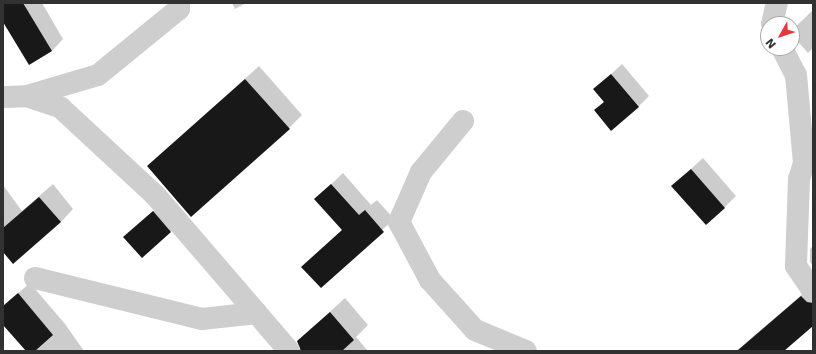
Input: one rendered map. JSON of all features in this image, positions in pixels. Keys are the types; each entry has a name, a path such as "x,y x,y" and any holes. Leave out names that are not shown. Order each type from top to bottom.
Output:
{"street":[{"path":"3,97 27,96 98,75 179,8 179,3"},
{"path":"774,16 777,3"},
{"path":"786,56 796,75 809,157 799,179 796,266 813,291"},
{"path":"27,96 61,108 149,190 289,351"},
{"path":"463,121 421,172 400,222 430,280 475,330 526,351"},
{"path":"35,278 202,319 257,313"}],"building":[{"path":"3,3 23,3 52,51 29,65 3,22"},
{"path":"611,74 639,107 611,131 594,110 604,102 593,89"},
{"path":"245,79 290,129 191,217 147,166"},
{"path":"691,169 725,208 706,225 671,186"},
{"path":"331,184 359,215 365,210 384,232 321,288 301,267 342,230 314,199"},
{"path":"39,197 61,222 13,264 3,252 3,228"},
{"path":"153,211 171,232 142,258 123,237"},
{"path":"18,293 53,335 35,351 26,351 3,325 3,306"},
{"path":"801,296 807,302 813,303 813,326 784,351 737,351"},
{"path":"330,312 354,340 342,351 301,351 297,341"}]}
